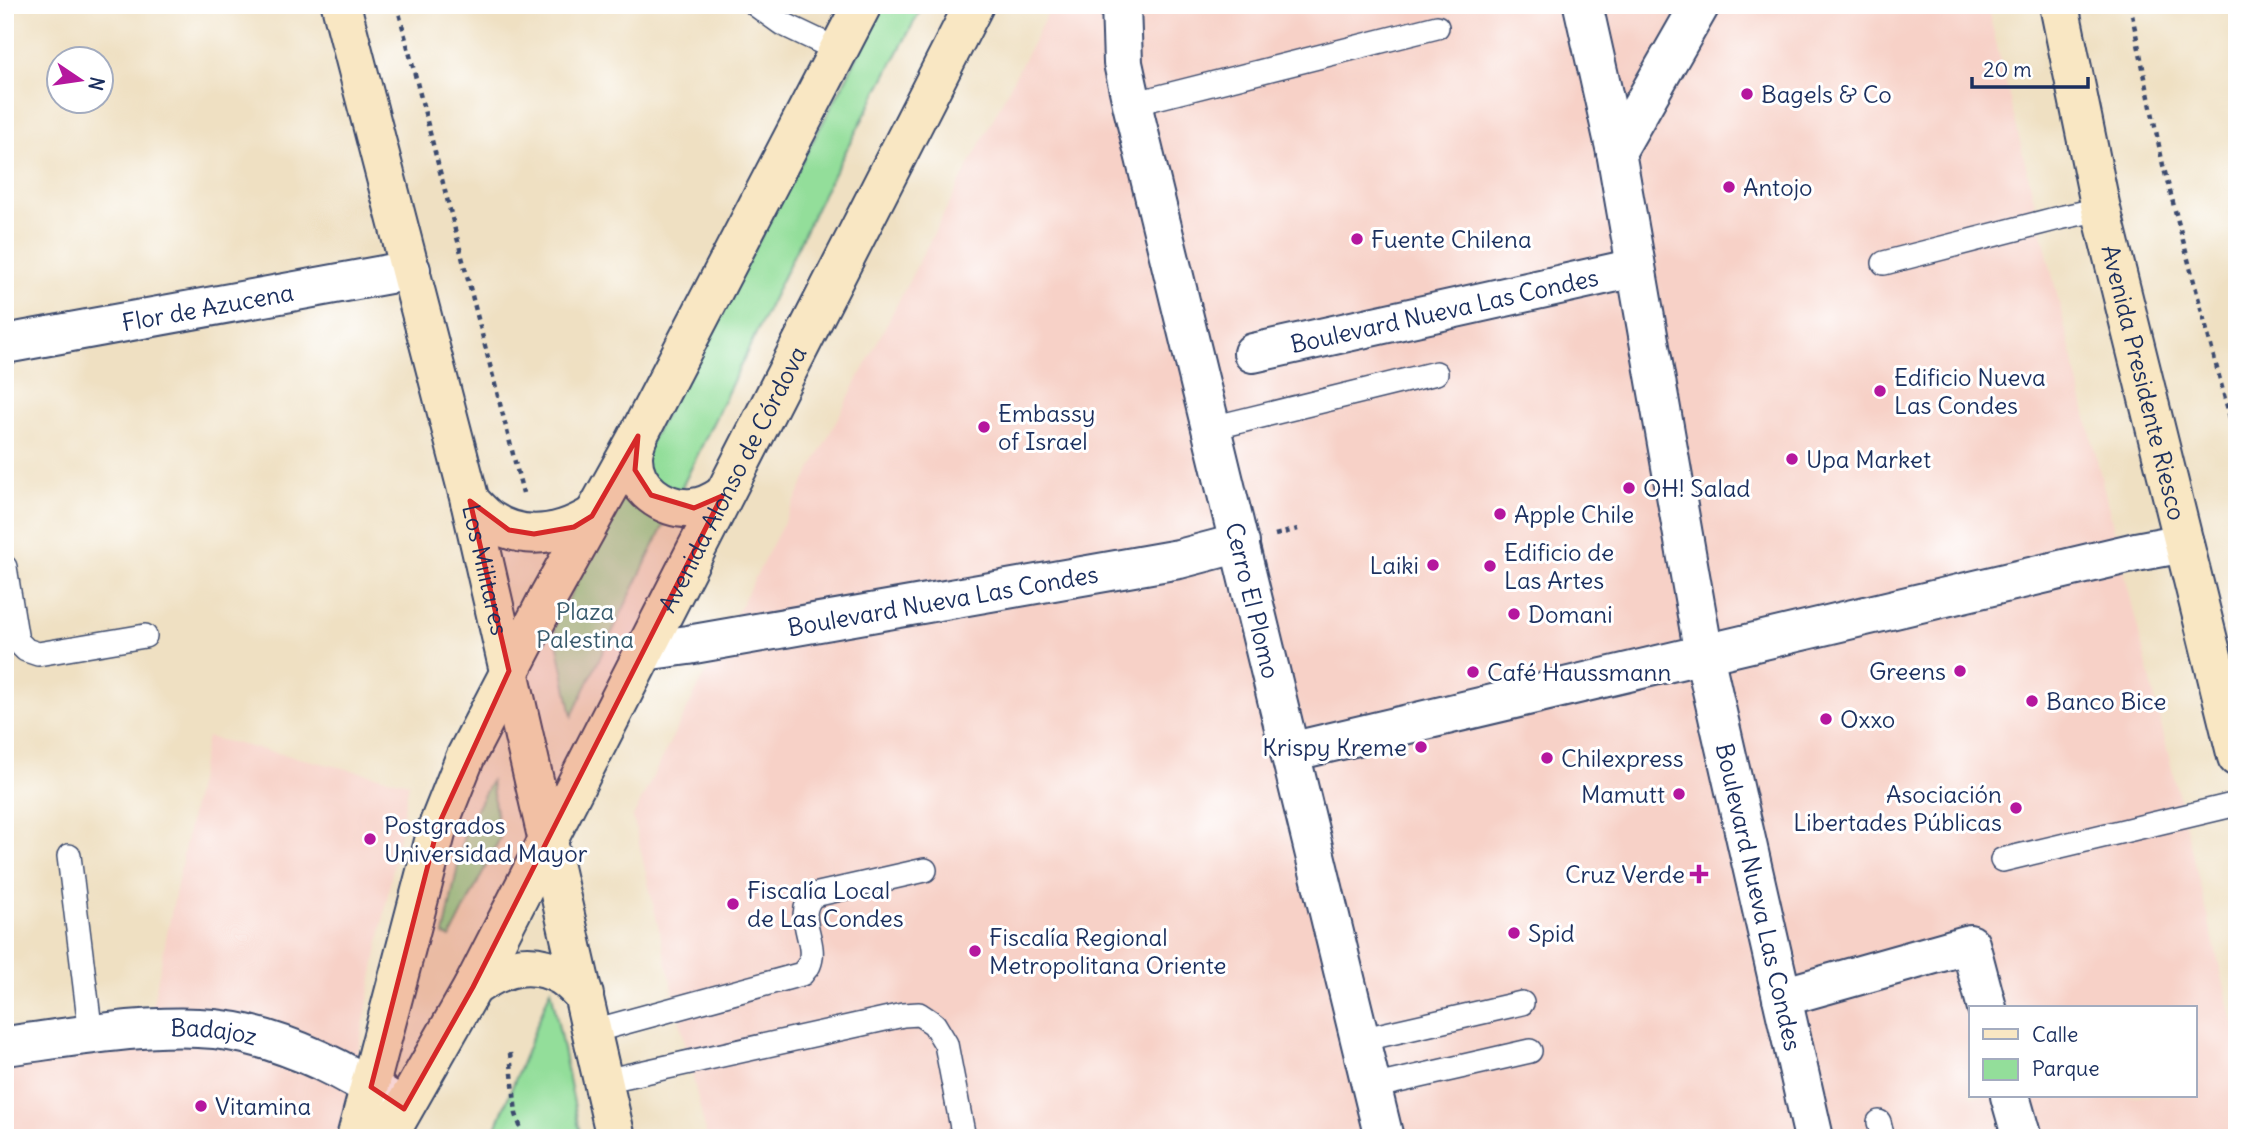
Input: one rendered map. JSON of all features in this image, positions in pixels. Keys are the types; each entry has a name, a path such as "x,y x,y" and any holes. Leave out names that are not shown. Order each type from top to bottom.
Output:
{"main road":[{"name":"Los Militares","path":"341,5 470,501 616,1138"},
{"path":"356,1138 438,826 466,758 509,671 638,436 862,5"},
{"name":"Avenida Alonso de Córdova","path":"396,1123 473,988 974,5"},
{"name":"Avenida Presidente Riesco","path":"2059,5 2101,209 2237,757"},
{"path":"638,436 632,455 635,470 652,495 671,506 694,508 709,504 722,496"},
{"path":"470,501 490,520 509,530 534,534 574,527 592,516"},
{"path":"473,988 492,974 503,970 536,966 562,976 588,1013"}],"street":[{"name":"Cerro El Plomo","path":"1091,5 1123,63"},
{"name":"Cerro El Plomo","path":"1121,5 1123,63 1132,104 1384,1138"},
{"name":"Boulevard Nueva Las Condes","path":"1583,5 1616,152 1704,655 1814,1138"},
{"path":"1616,152 1700,5"},
{"name":"Boulevard Nueva Las Condes","path":"1253,353 1635,268"},
{"name":"Flor de Azucena","path":"5,344 411,270"},
{"name":"Boulevard Nueva Las Condes","path":"644,651 1165,562 1240,543"},
{"path":"1290,752 2184,543"},
{"path":"1782,997 1970,944 1986,1006"},
{"name":"Badajoz","path":"5,1046 162,1028 243,1033 328,1063 371,1087 396,1123"},
{"path":"2011,1098 2022,1138"}],"lane":[{"path":"756,5 781,23 838,50"},
{"path":"1132,104 1437,27"},
{"path":"1884,263 2101,209"},
{"path":"1212,428 1436,373"},
{"path":"5,568 15,634 17,641 26,650 38,654 145,636"},
{"path":"2002,860 2237,804"},
{"path":"69,856 90,1035"},
{"path":"588,1013 802,974 810,963 804,914 808,901 814,895 925,870"},
{"path":"1360,1040 1522,1003"},
{"path":"604,1080 903,1015 919,1014 933,1024 946,1044 964,1138"},
{"path":"1372,1087 1530,1051"}],"path":[{"path":"397,5 534,534"},
{"path":"2130,5 2163,165 2237,444"},
{"path":"510,1053 516,1114 524,1138"}],"highlighted area":[{"path":"638,436 635,470 651,495 694,508 722,496 473,987 404,1109 371,1087 438,826 509,671 470,501 509,530 534,534 574,527 592,516"}],"shaded area":[{"path":"1052,5 1987,5 2237,1038 2237,1138 707,1138 633,817"},
{"path":"207,737 409,783 342,1138 5,1138 5,1065 144,1047"}],"green space":[{"name":"Plaza Palestina","path":"883,5 923,5 822,196 572,716 554,627 606,524 843,85"},
{"path":"491,781 500,838 450,938 444,935 465,830"},
{"path":"551,989 581,1138 492,1138"}],"place":[{"name":"Bagels & Co","path":"1747,94"},
{"name":"Antojo","path":"1729,187"},
{"name":"Fuente Chilena","path":"1357,239"},
{"name":"Edificio Nueva Las Condes","path":"1880,391"},
{"name":"Embassy of Israel","path":"984,427"},
{"name":"Upa Market","path":"1792,459"},
{"name":"OH! Salad","path":"1629,488"},
{"name":"Apple Chile","path":"1500,514"},
{"name":"Laiki","path":"1433,565"},
{"name":"Edificio de Las Artes","path":"1490,566"},
{"name":"Domani","path":"1514,614"},
{"name":"Greens","path":"1960,671"},
{"name":"Café Haussmann","path":"1473,672"},
{"name":"Banco Bice","path":"2032,701"},
{"name":"Oxxo","path":"1826,719"},
{"name":"Krispy Kreme","path":"1421,747"},
{"name":"Chilexpress","path":"1547,758"},
{"name":"Mamutt","path":"1679,794"},
{"name":"Asociación Libertades Públicas","path":"2016,808"},
{"name":"Postgrados Universidad Mayor","path":"370,839"},
{"name":"Cruz Verde","path":"1699,874"},
{"name":"Fiscalía Local de Las Condes","path":"733,904"},
{"name":"Spid","path":"1514,933"},
{"name":"Fiscalía Regional Metropolitana Oriente","path":"975,951"},
{"name":"Vitamina","path":"201,1106"}]}
